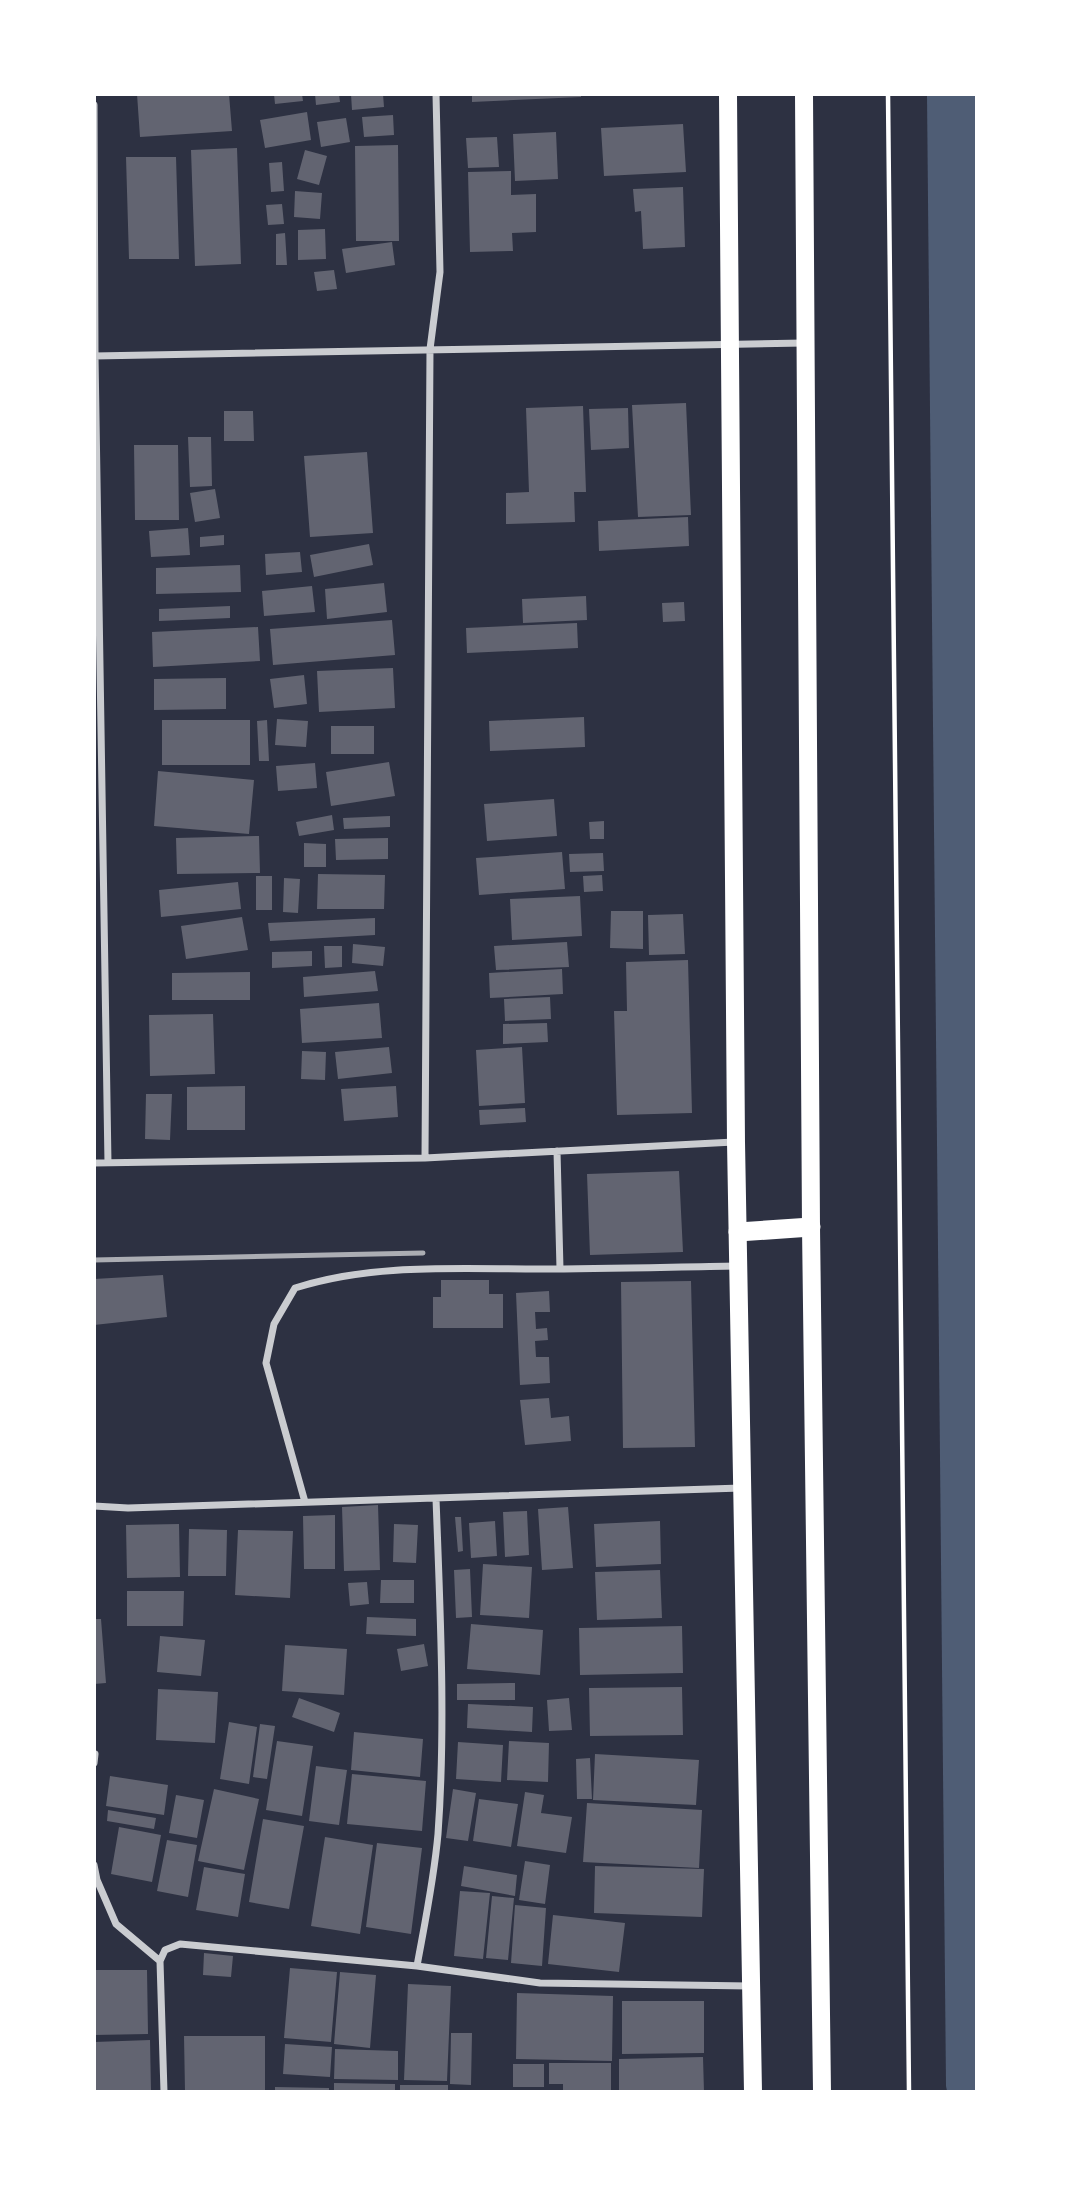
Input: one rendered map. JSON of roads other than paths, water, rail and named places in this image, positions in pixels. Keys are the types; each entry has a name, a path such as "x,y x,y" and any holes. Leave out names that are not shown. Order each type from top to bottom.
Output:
{"highway":[{"path":"738,1232 811,1227"}],"main road":[{"path":"728,94 736,1142 753,2091"},
{"path":"804,94 811,1227 822,2091"}],"street":[{"path":"425,1158 430,349 440,272 436,94"},
{"path":"94,105 95,356 108,1163"},
{"path":"95,356 430,349 730,347 805,343"},
{"path":"94,1163 425,1158 736,1142"},
{"path":"557,1151 560,1269"},
{"path":"305,1503 266,1363 274,1324 295,1288 325,1279 362,1273 448,1269 738,1266"},
{"path":"94,1506 128,1508 741,1488"},
{"path":"416,1966 438,1832 440,1671 436,1498"},
{"path":"94,1763 95,1754"},
{"path":"94,1865 97,1880 116,1923 160,1961"},
{"path":"164,2091 160,1961 165,1950 180,1944 416,1966 540,1983 753,1986"}],"water":[{"path":"927,95 976,95 976,2092 947,2091 946,2086"}],"railway":[{"path":"94,1260 423,1253"}]}
